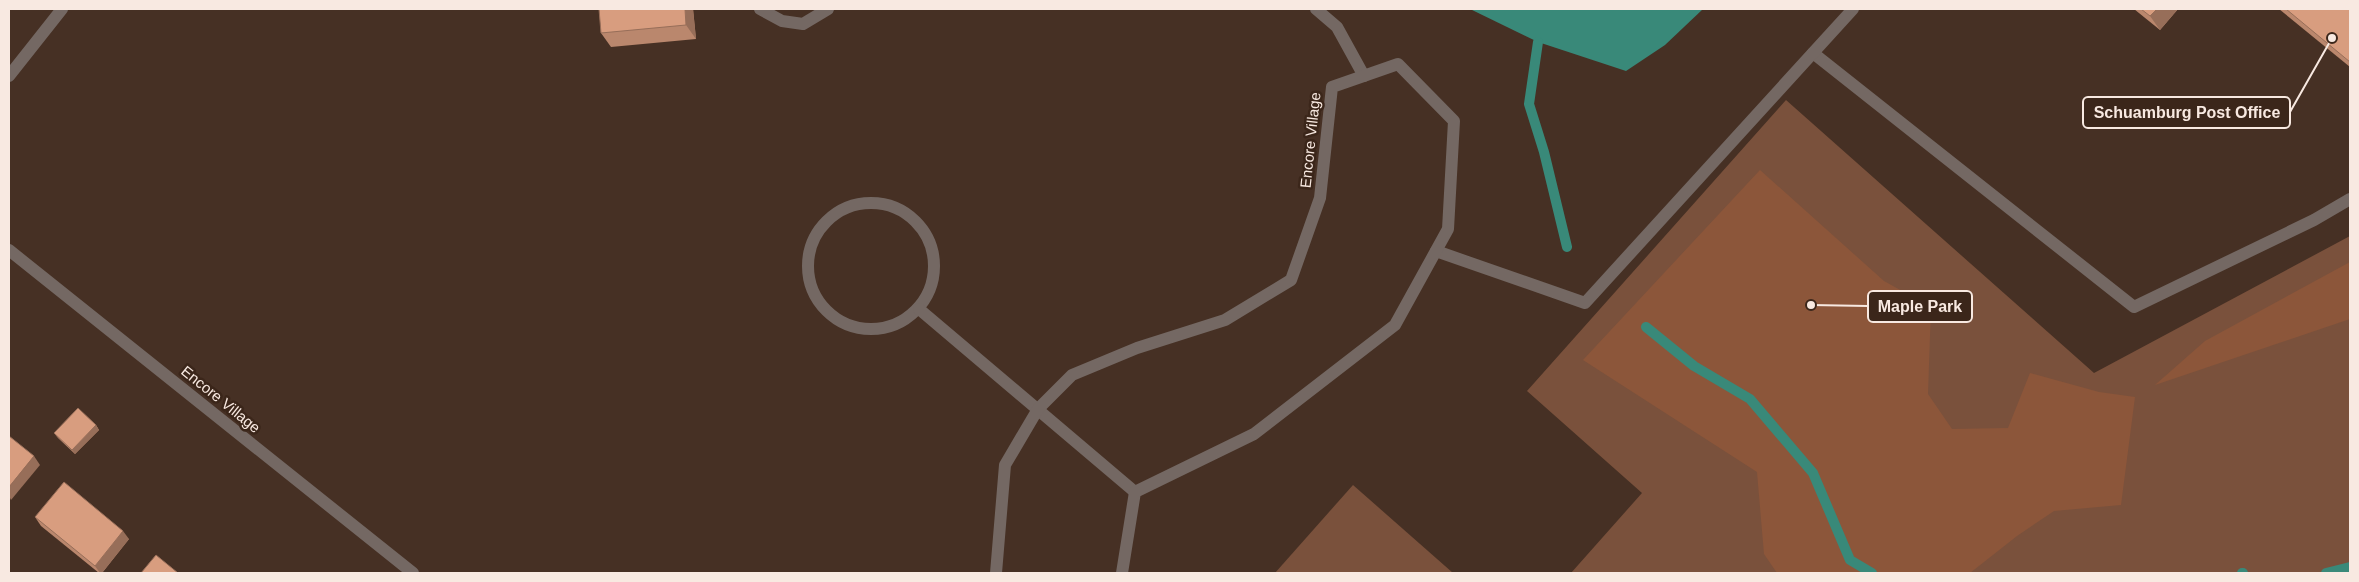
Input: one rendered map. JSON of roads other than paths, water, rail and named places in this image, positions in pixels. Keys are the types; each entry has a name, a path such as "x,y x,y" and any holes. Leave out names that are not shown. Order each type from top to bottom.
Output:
{"lane":[{"path":"9,76 62,9"},
{"path":"760,9 782,21 803,24 828,9"},
{"path":"1316,9 1337,27 1364,76"},
{"path":"1436,251 1584,303 1853,9"},
{"path":"1813,53 2134,307 2314,220 2350,199"},
{"name":"Encore Village","path":"996,573 1005,465 1038,409 1072,375 1137,348 1224,320 1291,280 1320,198 1332,87 1398,64 1454,120 1448,229 1395,325 1254,434 1135,492"},
{"path":"876,202 896,207 913,218 926,233 934,252 935,266 930,292 920,309 902,322 882,330 860,329 839,322 823,308 812,289 808,267 811,246 821,226 838,212 856,204 876,202"},
{"name":"Encore Village","path":"9,250 413,573"},
{"path":"920,309 1135,492 1122,573"}],"water":[{"path":"1470,9 1703,9 1665,45 1626,71 1538,42"}],"waterway":[{"path":"1538,42 1529,104 1544,152 1567,247"},
{"path":"1646,327 1694,366 1750,399 1813,473 1850,560 1872,573"},
{"path":"2326,573 2350,567"}],"place":[{"name":"Schuamburg Post Office","path":"2332,38"},
{"name":"Maple Park","path":"1811,305"}]}
